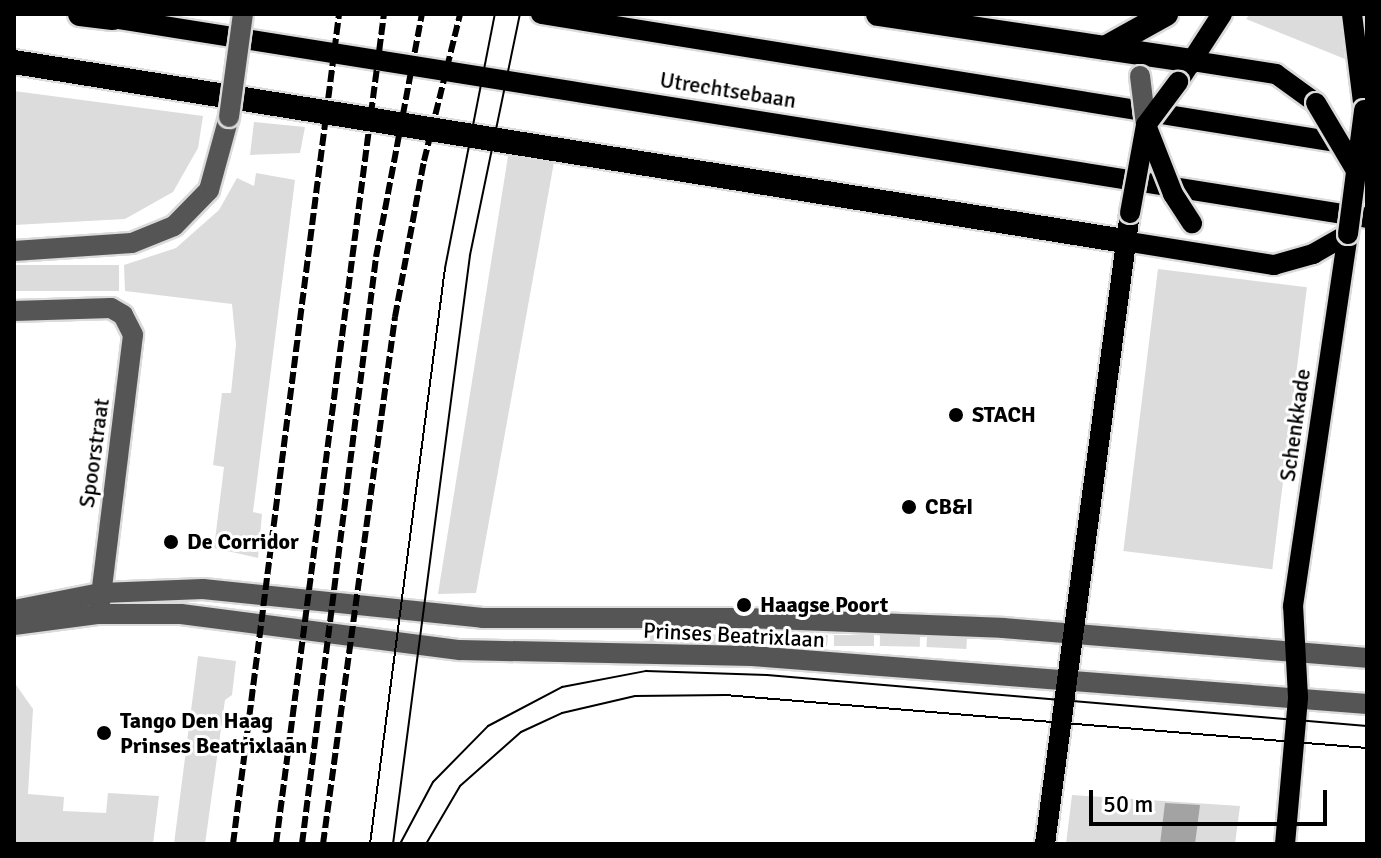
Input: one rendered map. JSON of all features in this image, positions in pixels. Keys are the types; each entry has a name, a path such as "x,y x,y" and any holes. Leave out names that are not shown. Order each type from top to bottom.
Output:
{"highway":[{"name":"Utrechtsebaan","path":"80,14 113,18"},
{"path":"878,14 1105,48 1139,43 1193,61"},
{"path":"1139,43 1166,14"},
{"path":"14,62 1124,241"}],"main road":[{"name":"Utrechtsebaan","path":"541,14 1367,147"},
{"path":"1045,844 1124,241 1146,125 1193,61 1222,14"},
{"name":"Schenkkade","path":"1285,844 1298,697 1293,606 1342,241 1357,172 1364,110 1352,14"},
{"name":"Utrechtsebaan","path":"113,18 1367,218"},
{"path":"1193,61 1276,74 1316,103 1357,172"},
{"path":"1146,125 1173,194 1217,255"},
{"path":"1124,241 1274,265 1342,241"}],"street":[{"path":"14,251 132,243 174,226 209,190 229,117 243,14"},
{"path":"1139,43 1146,125"},
{"name":"Spoorstraat","path":"14,311 111,308 123,315 133,335 99,614"},
{"name":"Prinses Beatrixlaan","path":"14,610 101,593 147,588 203,589 482,618 771,619 1074,634 1367,658"},
{"name":"Prinses Beatrixlaan","path":"14,625 99,614 181,614 460,650 752,656 1067,684 1367,704"}],"shaded area":[{"path":"1250,14 1340,14 1345,59 1246,19"},
{"path":"14,91 203,116 198,148 173,192 125,219 14,225"},
{"path":"254,122 305,127 300,153 250,155"},
{"path":"510,144 556,151 476,593 438,594"},
{"path":"256,173 295,180 253,512 262,514 258,558 214,548 224,467 213,465 222,393 231,393 236,345 232,304 125,291 124,265 176,248 219,210 237,178 254,186"},
{"path":"14,265 119,265 119,291 14,291"},
{"path":"1158,269 1307,287 1272,569 1123,551"},
{"path":"788,632 828,635 827,646 787,642"},
{"path":"648,633 689,634 689,645 648,644 642,639"},
{"path":"695,634 736,635 736,646 695,645"},
{"path":"741,635 782,636 782,647 741,646"},
{"path":"834,635 874,635 874,646 834,646"},
{"path":"880,635 920,636 920,647 880,646"},
{"path":"927,636 967,638 966,649 926,647"},
{"path":"198,656 236,661 232,695 225,700 205,844 174,844"},
{"path":"14,682 33,709 28,794 64,797 63,811 106,813 108,793 159,796 153,844 14,844"},
{"path":"1072,795 1240,806 1235,844 1066,844"},
{"path":"1165,803 1200,805 1195,844 1160,844"}],"tram line":[{"path":"370,844 445,268 495,14"},
{"path":"393,844 470,255 520,14"},
{"path":"400,844 433,782 488,726 562,687 646,671 767,675 1367,726"},
{"path":"426,844 460,786 521,732 562,713 635,696 725,695 1367,748"}],"railway":[{"path":"233,844 339,14"},
{"path":"276,844 384,14"},
{"path":"302,844 376,257 422,14"},
{"path":"323,844 395,317 424,161 460,14"}],"place":[{"name":"STACH","path":"956,415"},
{"name":"CB&I","path":"909,507"},
{"name":"De Corridor","path":"171,542"},
{"name":"Haagse Poort","path":"744,605"},
{"name":"Tango Den Haag Prinses Beatrixlaan","path":"104,733"}]}
